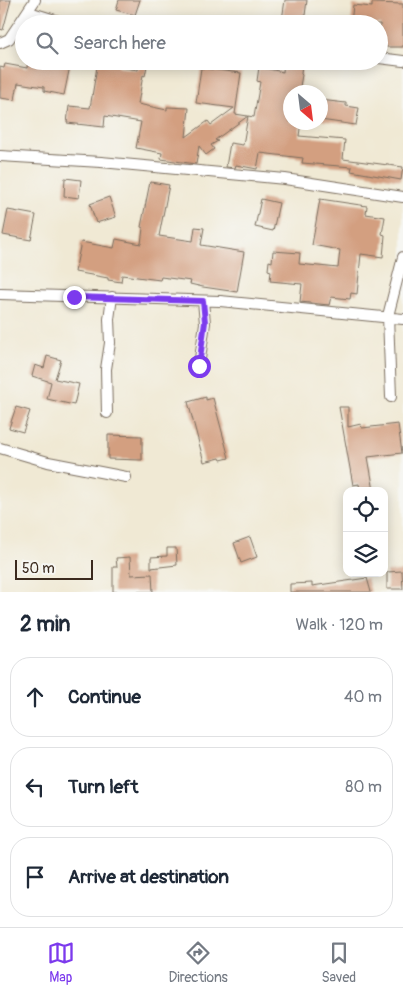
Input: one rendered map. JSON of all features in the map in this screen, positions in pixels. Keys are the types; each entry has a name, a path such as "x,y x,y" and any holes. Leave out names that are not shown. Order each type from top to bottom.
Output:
{"street":[{"path":"27,15 35,0"},
{"path":"29,12 39,15"},
{"path":"0,43 9,39 15,31"},
{"path":"388,59 403,61"},
{"path":"0,156 101,162 285,179 403,196"},
{"path":"391,397 388,316 403,257"},
{"path":"0,294 220,301 388,316 403,319"},
{"path":"107,413 106,369 110,343 109,319 112,297"},
{"path":"199,366 205,322 203,301"},
{"path":"0,448 48,462 126,477"}],"building":[{"path":"0,0 11,0 3,30 0,29"},
{"path":"119,0 140,0 135,15 116,10"},
{"path":"285,0 307,0 305,15 283,15"},
{"path":"372,3 403,4 403,47 388,47 388,15 352,15 353,5 372,7"},
{"path":"5,64 15,66 15,70 69,70 64,95 44,91 44,87 18,83 15,100 0,98 0,67 4,68"},
{"path":"96,70 146,70 145,76 143,75 138,104 167,110 167,107 189,108 186,137 208,121 211,125 234,108 196,103 201,70 217,70 241,73 235,114 248,116 215,140 218,141 211,145 214,149 206,155 199,146 196,164 161,159 162,153 136,148 141,122 105,116 104,127 67,123 69,106 90,108"},
{"path":"259,70 283,72 283,70 301,70 300,85 283,85 283,130 300,130 299,136 345,140 343,159 403,167 401,180 351,171 352,167 302,163 303,158 260,153 257,169 236,165 235,168 226,167 230,143 243,145 248,116 254,117 260,82 257,81"},
{"path":"328,101 346,103 346,106 359,108 356,125 328,121"},
{"path":"65,178 81,180 79,198 64,196"},
{"path":"150,182 169,185 159,236 193,241 195,227 204,228 201,245 244,252 237,292 190,284 191,281 161,277 160,280 122,275 121,282 75,272 81,242 114,248 116,239 141,244 143,228 141,227"},
{"path":"109,197 116,217 96,223 90,204"},
{"path":"261,199 279,203 273,231 255,227"},
{"path":"320,199 367,206 366,214 385,217 382,234 385,235 383,257 361,254 357,294 351,293 350,299 331,297 329,305 300,302 302,284 270,281 271,271 268,270 269,261 272,262 273,251 300,253 299,264 338,268 340,250 312,245"},
{"path":"8,210 36,215 31,240 3,235"},
{"path":"47,356 61,360 55,379 79,384 74,405 47,399 51,382 32,376 35,365 44,368"},
{"path":"206,397 206,400 213,398 229,458 204,462 188,402"},
{"path":"16,407 30,411 23,432 9,428"},
{"path":"339,407 348,407 348,427 361,424 362,428 398,424 402,453 368,457 373,487 359,487 359,484 353,485"},
{"path":"108,435 142,436 142,460 108,459"},
{"path":"250,537 257,557 241,563 234,543"},
{"path":"167,548 176,548 177,565 151,568 151,557 167,556"},
{"path":"130,557 131,575 152,574 153,592 113,592 113,567 117,567 116,558"},
{"path":"402,571 403,589 387,589 388,572"},
{"path":"367,578 371,592 290,592 290,584 312,583 312,586"}],"route":[{"path":"74,297 203,301 205,322 199,366"}]}
